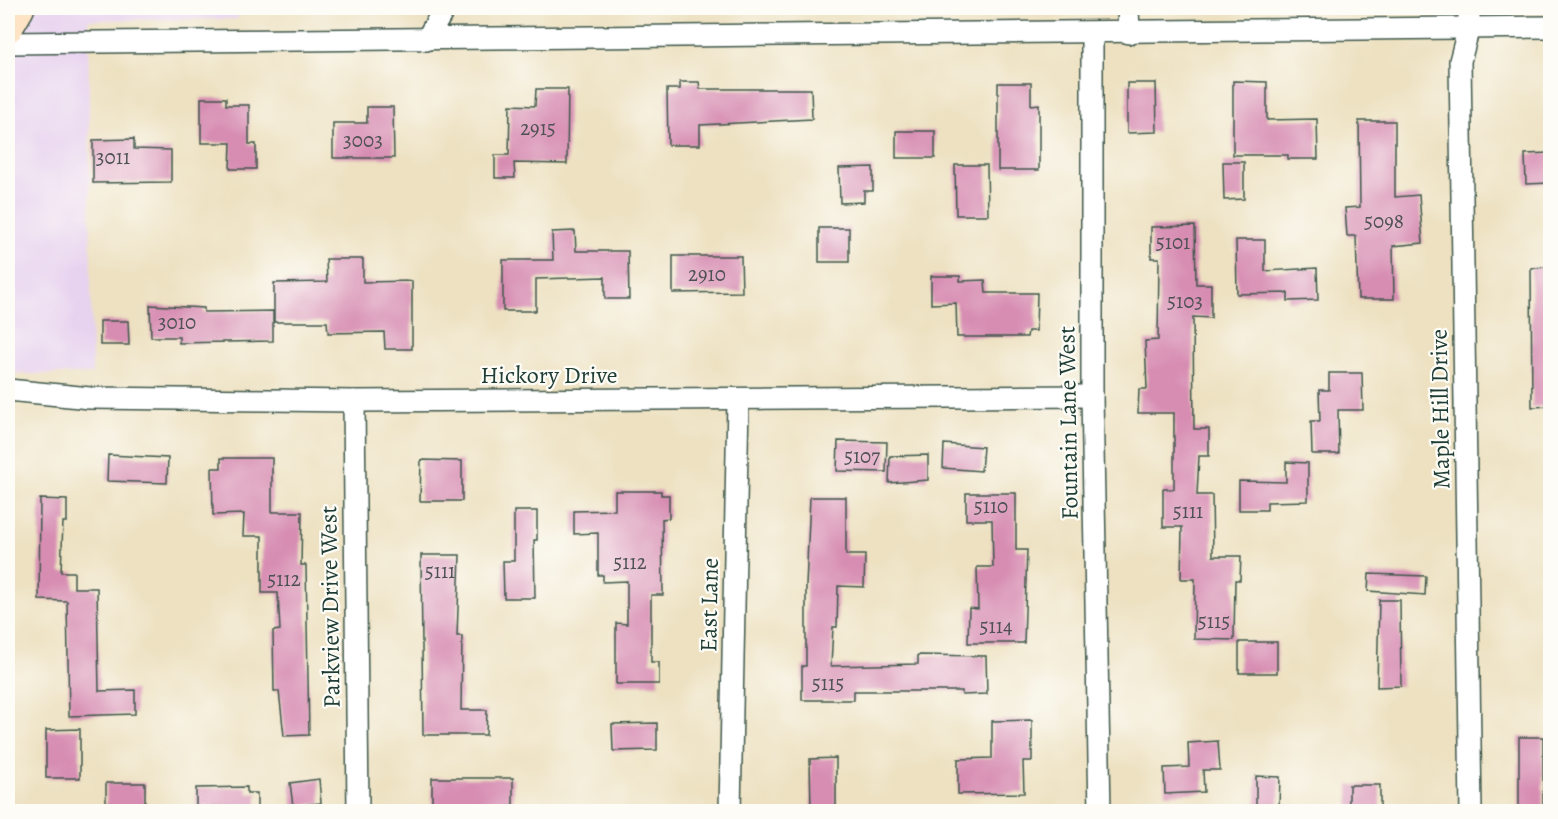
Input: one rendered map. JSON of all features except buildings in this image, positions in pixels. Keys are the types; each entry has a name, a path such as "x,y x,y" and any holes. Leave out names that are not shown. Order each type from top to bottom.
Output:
{"street":[{"path":"8,27 18,8"},
{"path":"426,40 444,8"},
{"path":"1128,8 1129,33"},
{"path":"8,43 1092,34 1469,17 1551,27"},
{"name":"Maple Hill Drive","path":"1469,17 1460,61 1472,812"},
{"name":"Fountain Lane West","path":"1092,34 1092,396 1100,812"},
{"name":"Hickory Drive","path":"8,390 90,398 354,401 1092,396"},
{"name":"East Lane","path":"730,812 738,400"},
{"name":"Parkview Drive West","path":"354,401 358,812"}],"shaded area":[{"path":"33,8 243,8 237,19 88,20 92,374 8,374 8,53"}]}
